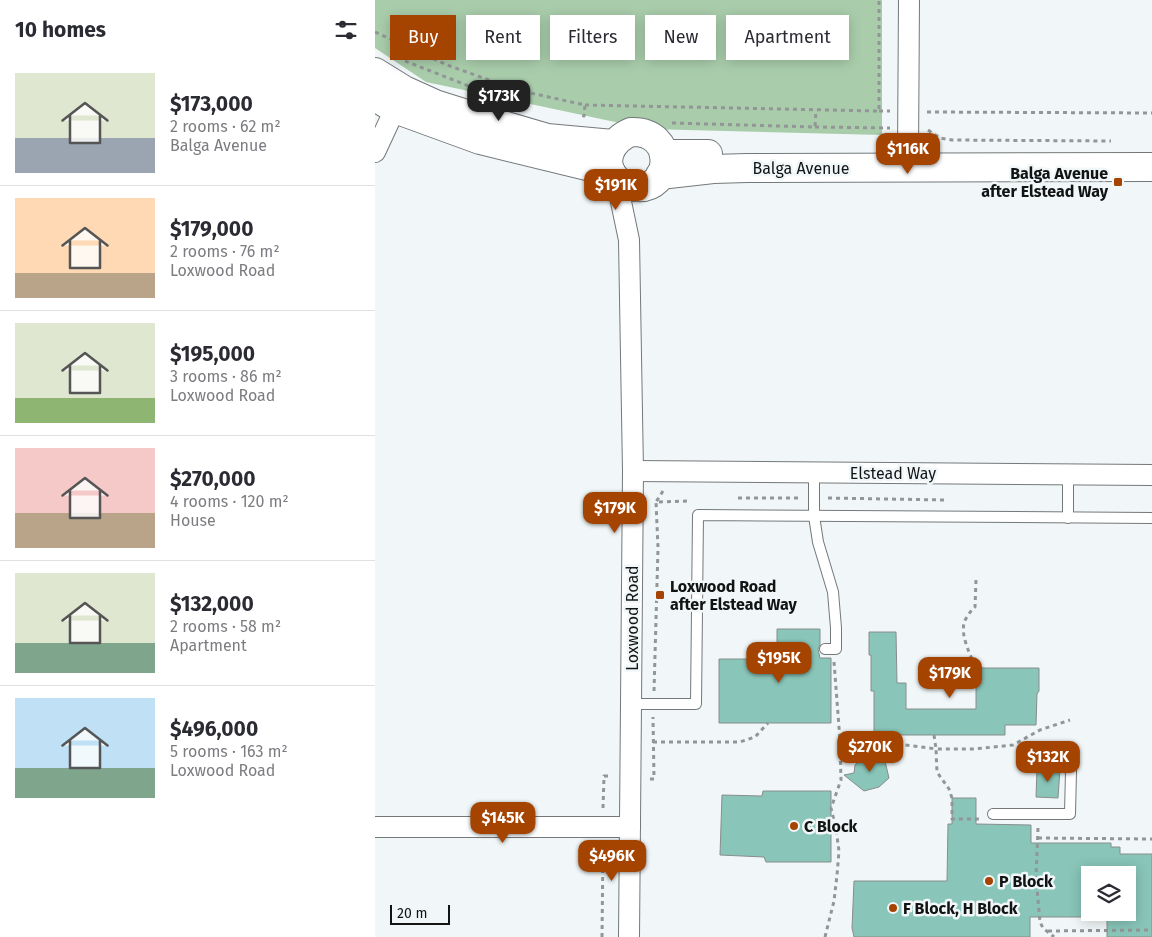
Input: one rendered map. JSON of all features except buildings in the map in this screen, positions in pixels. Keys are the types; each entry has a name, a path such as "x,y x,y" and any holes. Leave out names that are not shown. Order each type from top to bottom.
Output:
{"main road":[{"name":"Balga Avenue","path":"375,72 391,99 480,140 638,174 713,168 1152,167"},
{"name":"Balga Avenue","path":"391,99 435,104 547,138 613,144"},
{"name":"Balga Avenue","path":"638,174 908,131 1057,154 1152,152"},
{"path":"631,132 646,133 658,141 638,174 608,154 613,144 631,132"}],"street":[{"path":"908,131 909,0"},
{"path":"375,152 391,99"},
{"name":"Loxwood Road","path":"629,937 633,471 629,240 638,174"},
{"name":"Elstead Way","path":"633,471 1152,475"},
{"path":"375,826 630,827"}],"lane":[{"path":"814,472 814,516 818,542 833,592 836,628 831,650"},
{"path":"1068,474 1068,518"},
{"path":"631,704 696,704 698,515 1152,518"},
{"path":"993,814 1070,814 1071,771"}],"path":[{"path":"879,0 879,111"},
{"path":"375,32 447,66 508,87 585,105 879,111 908,131 925,128 940,138 951,140 1114,142"},
{"path":"401,60 499,98"},
{"path":"584,116 585,105"},
{"path":"815,127 816,110"},
{"path":"663,123 908,131 1152,113"},
{"path":"576,115 591,117"},
{"path":"654,779 654,704 659,548 656,502 661,492 668,486 687,483 688,472"},
{"path":"736,499 954,500"},
{"path":"656,502 700,500"},
{"path":"975,580 975,607 965,618 963,628 969,653 976,668"},
{"path":"825,937 833,901 839,851 831,808 841,780 838,705 831,650"},
{"path":"840,740 876,741 936,748 974,749 1013,745 1040,730 1070,720"},
{"path":"631,742 740,742 755,737 768,723"},
{"path":"934,735 937,772 949,789 952,798 951,820 984,820 993,814"},
{"path":"1037,813 1036,878 1040,922 1043,928 1054,937"},
{"path":"1037,838 1152,839"},
{"path":"1047,931 1152,930"}],"green space":[{"path":"375,0 882,0 882,135 648,129 426,82 393,60 456,60 456,15 390,15 390,58 375,48"}],"place":[{"name":"Balga Avenue after Elstead Way","path":"1118,182"},
{"name":"Loxwood Road after Elstead Way","path":"660,595"},
{"name":"C Block","path":"794,826"},
{"name":"P Block","path":"989,881"},
{"name":"F Block, H Block","path":"893,908"}]}
